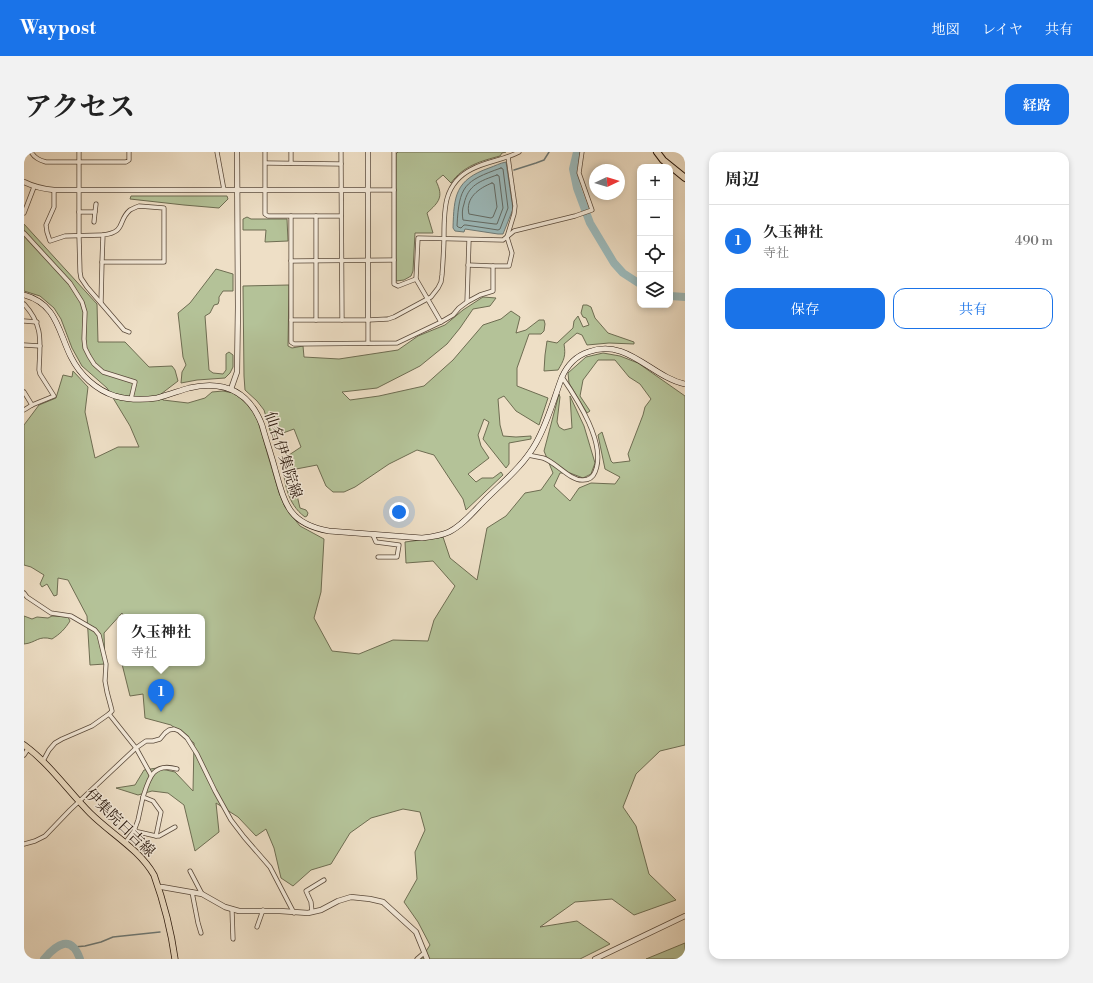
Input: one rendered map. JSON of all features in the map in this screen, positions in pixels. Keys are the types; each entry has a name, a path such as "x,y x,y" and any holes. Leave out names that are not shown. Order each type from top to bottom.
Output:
{"highway":[{"path":"657,152 668,164 685,178"}],"main road":[{"name":"仙名伊集院線","path":"24,295 41,302 50,311 58,324 71,358 87,379 103,391 131,399 140,399 158,398 190,388 217,386 231,389 246,399 258,414 285,502 293,514 308,525 322,530 422,538 437,536 449,532 468,517 512,474 528,455 542,433 562,377 569,366 579,357 594,350 619,350 685,384"},
{"name":"伊集院日吉線","path":"26,747 55,773 79,802 102,825 125,843 151,868 172,938 175,959"}],"street":[{"path":"31,152 38,159 46,162 126,162 129,160 129,152"},
{"path":"79,152 79,236 81,278 100,303 124,330 129,332"},
{"path":"217,152 224,190"},
{"path":"231,389 237,372 237,152"},
{"path":"266,152 265,214 268,216 342,216"},
{"path":"291,152 291,163"},
{"path":"341,152 342,320"},
{"path":"368,152 368,344"},
{"path":"394,152 394,284 398,286 416,279"},
{"path":"291,320 388,319 428,299 433,295 441,282 445,205 456,182 462,175 478,166 508,157 518,152"},
{"path":"441,322 416,279 418,238 503,240 514,231 592,210 579,173 582,152"},
{"path":"468,265 509,266 512,253 507,237 515,206 508,157"},
{"path":"266,163 341,164"},
{"path":"24,182 34,187 54,190 394,190"},
{"path":"24,213 34,187"},
{"path":"54,190 54,207 46,225 50,241 64,236 109,234 116,231 130,210 139,206 164,208 164,262 102,262"},
{"path":"94,222 96,204"},
{"path":"79,212 95,212"},
{"path":"291,216 291,342 294,344 397,343 453,315 467,302 480,295 493,291 493,266"},
{"path":"316,216 316,320"},
{"path":"24,233 70,283 82,302 85,312 84,339 89,356 94,364 104,372 135,382 131,399"},
{"path":"100,303 103,235"},
{"path":"467,302 469,240"},
{"path":"291,261 394,260"},
{"path":"24,304 37,322 40,334 39,370 54,396 24,410"},
{"path":"24,321 37,322"},
{"path":"24,345 40,346"},
{"path":"528,455 543,458 579,480 584,480 594,475 597,466 596,446 592,430 583,411 562,377"},
{"path":"24,392 32,405"},
{"path":"372,535 376,542 399,545 397,557 378,557"},
{"path":"24,593 27,598 51,613 71,616 95,630 99,635 106,664 106,692 112,711 92,726 62,739 52,747 43,761"},
{"path":"109,714 136,748 151,775"},
{"path":"24,844 45,836 136,748 146,741 160,739 169,730 174,729 179,731 187,738 197,754 231,820 270,867 294,913"},
{"path":"24,755 26,747"},
{"path":"125,843 134,831 143,797 151,775 158,769 165,767 177,768"},
{"path":"143,797 153,802 161,812 156,836"},
{"path":"134,831 159,836 175,827"},
{"path":"190,871 202,894"},
{"path":"312,912 312,902 306,891 324,880"},
{"path":"158,888 162,887 202,894 225,907 239,911 263,910 308,913 321,910 338,901 350,897 383,902 416,932 427,959"},
{"path":"192,892 201,933"},
{"path":"232,910 233,939"},
{"path":"257,927 263,910"},
{"path":"596,959 685,916"},
{"path":"417,959 424,953"}],"green space":[{"path":"398,152 506,152 502,153 500,156 479,162 467,168 451,183 443,175 436,181 440,191 439,199 435,206 427,213 433,233 415,233 413,271 411,276 404,280 396,281 396,154"},
{"path":"131,196 227,196 228,199 219,208 130,199"},
{"path":"247,217 251,219 287,219 288,241 265,242 266,230 243,230 243,219"},
{"path":"24,224 97,304 98,342 125,342 149,367 172,366 175,370 178,381 161,394 163,400 188,403 205,398 212,392 223,391 233,393 247,403 256,415 279,493 285,507 300,526 324,539 321,592 314,618 332,651 359,654 393,640 428,641 434,620 455,586 433,561 406,563 405,542 443,537 450,558 477,580 487,528 506,516 525,493 541,490 553,473 544,451 559,394 560,397 557,422 559,427 564,430 572,428 570,396 584,426 595,463 591,474 583,478 570,473 560,473 554,486 570,501 579,488 591,483 615,484 620,477 605,469 598,435 602,432 611,461 613,463 630,461 628,454 645,407 651,399 640,384 629,377 615,360 598,360 583,380 580,396 590,411 587,413 569,383 568,373 586,357 603,353 620,356 638,363 685,396 685,745 660,751 636,774 623,807 636,826 649,874 676,900 634,915 612,899 575,902 540,927 577,921 610,944 580,959 421,959 430,945 418,922 404,902 417,879 415,852 425,830 420,812 403,809 371,818 350,833 331,864 311,870 293,886 281,878 274,848 266,829 256,836 238,817 216,803 219,832 195,851 184,805 168,793 152,791 138,795 116,788 135,785 144,770 157,768 175,772 193,791 194,743 171,725 145,718 143,694 130,696 122,666 205,666 205,614 117,614 117,619 104,633 105,664 90,665 87,616 68,580 58,578 57,595 54,596 47,584 42,587 40,584 44,575 31,567 24,565 24,425 39,405 56,398 63,375 72,377 73,371 88,387 85,412 95,458 118,447 139,447 130,426 107,388 82,366 72,348 61,319 54,308 40,296 24,291"},
{"path":"216,269 233,274 233,291 223,291 219,297 218,304 214,305 210,313 205,316 209,370 213,373 223,374 226,370 226,354 229,352 233,355 233,367 225,378 181,383 182,372 186,365 183,357 178,313 190,303"},
{"path":"289,285 288,346 292,348 303,346 304,357 339,359 398,350 418,336 445,325 463,310 483,297 496,298 490,306 473,309 447,344 420,366 377,388 342,392 350,400 379,396 424,386 453,360 483,325 501,319 511,311 520,317 516,333 526,330 539,320 544,320 544,331 541,334 529,334 517,368 517,386 548,398 539,425 516,411 504,396 498,399 500,425 503,436 531,436 531,439 509,443 509,464 506,468 483,439 489,422 484,419 478,435 481,446 489,458 468,474 476,482 482,478 493,478 501,472 503,475 466,510 463,499 434,455 417,450 389,464 355,487 344,492 333,492 326,486 317,465 291,470 300,508 306,510 308,513 305,517 299,512 290,498 284,475 283,459 301,447 294,429 272,437 264,410 245,390 244,376 243,286"},
{"path":"583,305 591,307 595,318 608,333 634,342 634,344 609,343 587,345 582,335 577,333 564,344 564,358 558,370 544,371 547,341 557,343 573,328 574,321 578,316 583,327 589,325 586,318 583,317 581,313"},
{"path":"24,616 32,619 37,617 48,618 52,616 68,617 70,621 62,631 52,639 43,638 24,644"},
{"path":"685,943 685,959 646,959"}],"water":[{"path":"506,162 513,209 503,234 465,229 464,232 455,231 453,228 454,207 459,190 463,184 469,178 478,173"}],"waterway":[{"path":"514,170 544,160 549,152"},
{"path":"577,152 573,169 577,188 590,223 614,263 623,273 637,282"},
{"path":"673,296 685,297"},
{"path":"74,947 101,942 113,937 160,932"},
{"path":"44,959 54,949 64,944 72,946 80,959"}],"place":[{"name":"久玉神社","path":"161,712"}]}
